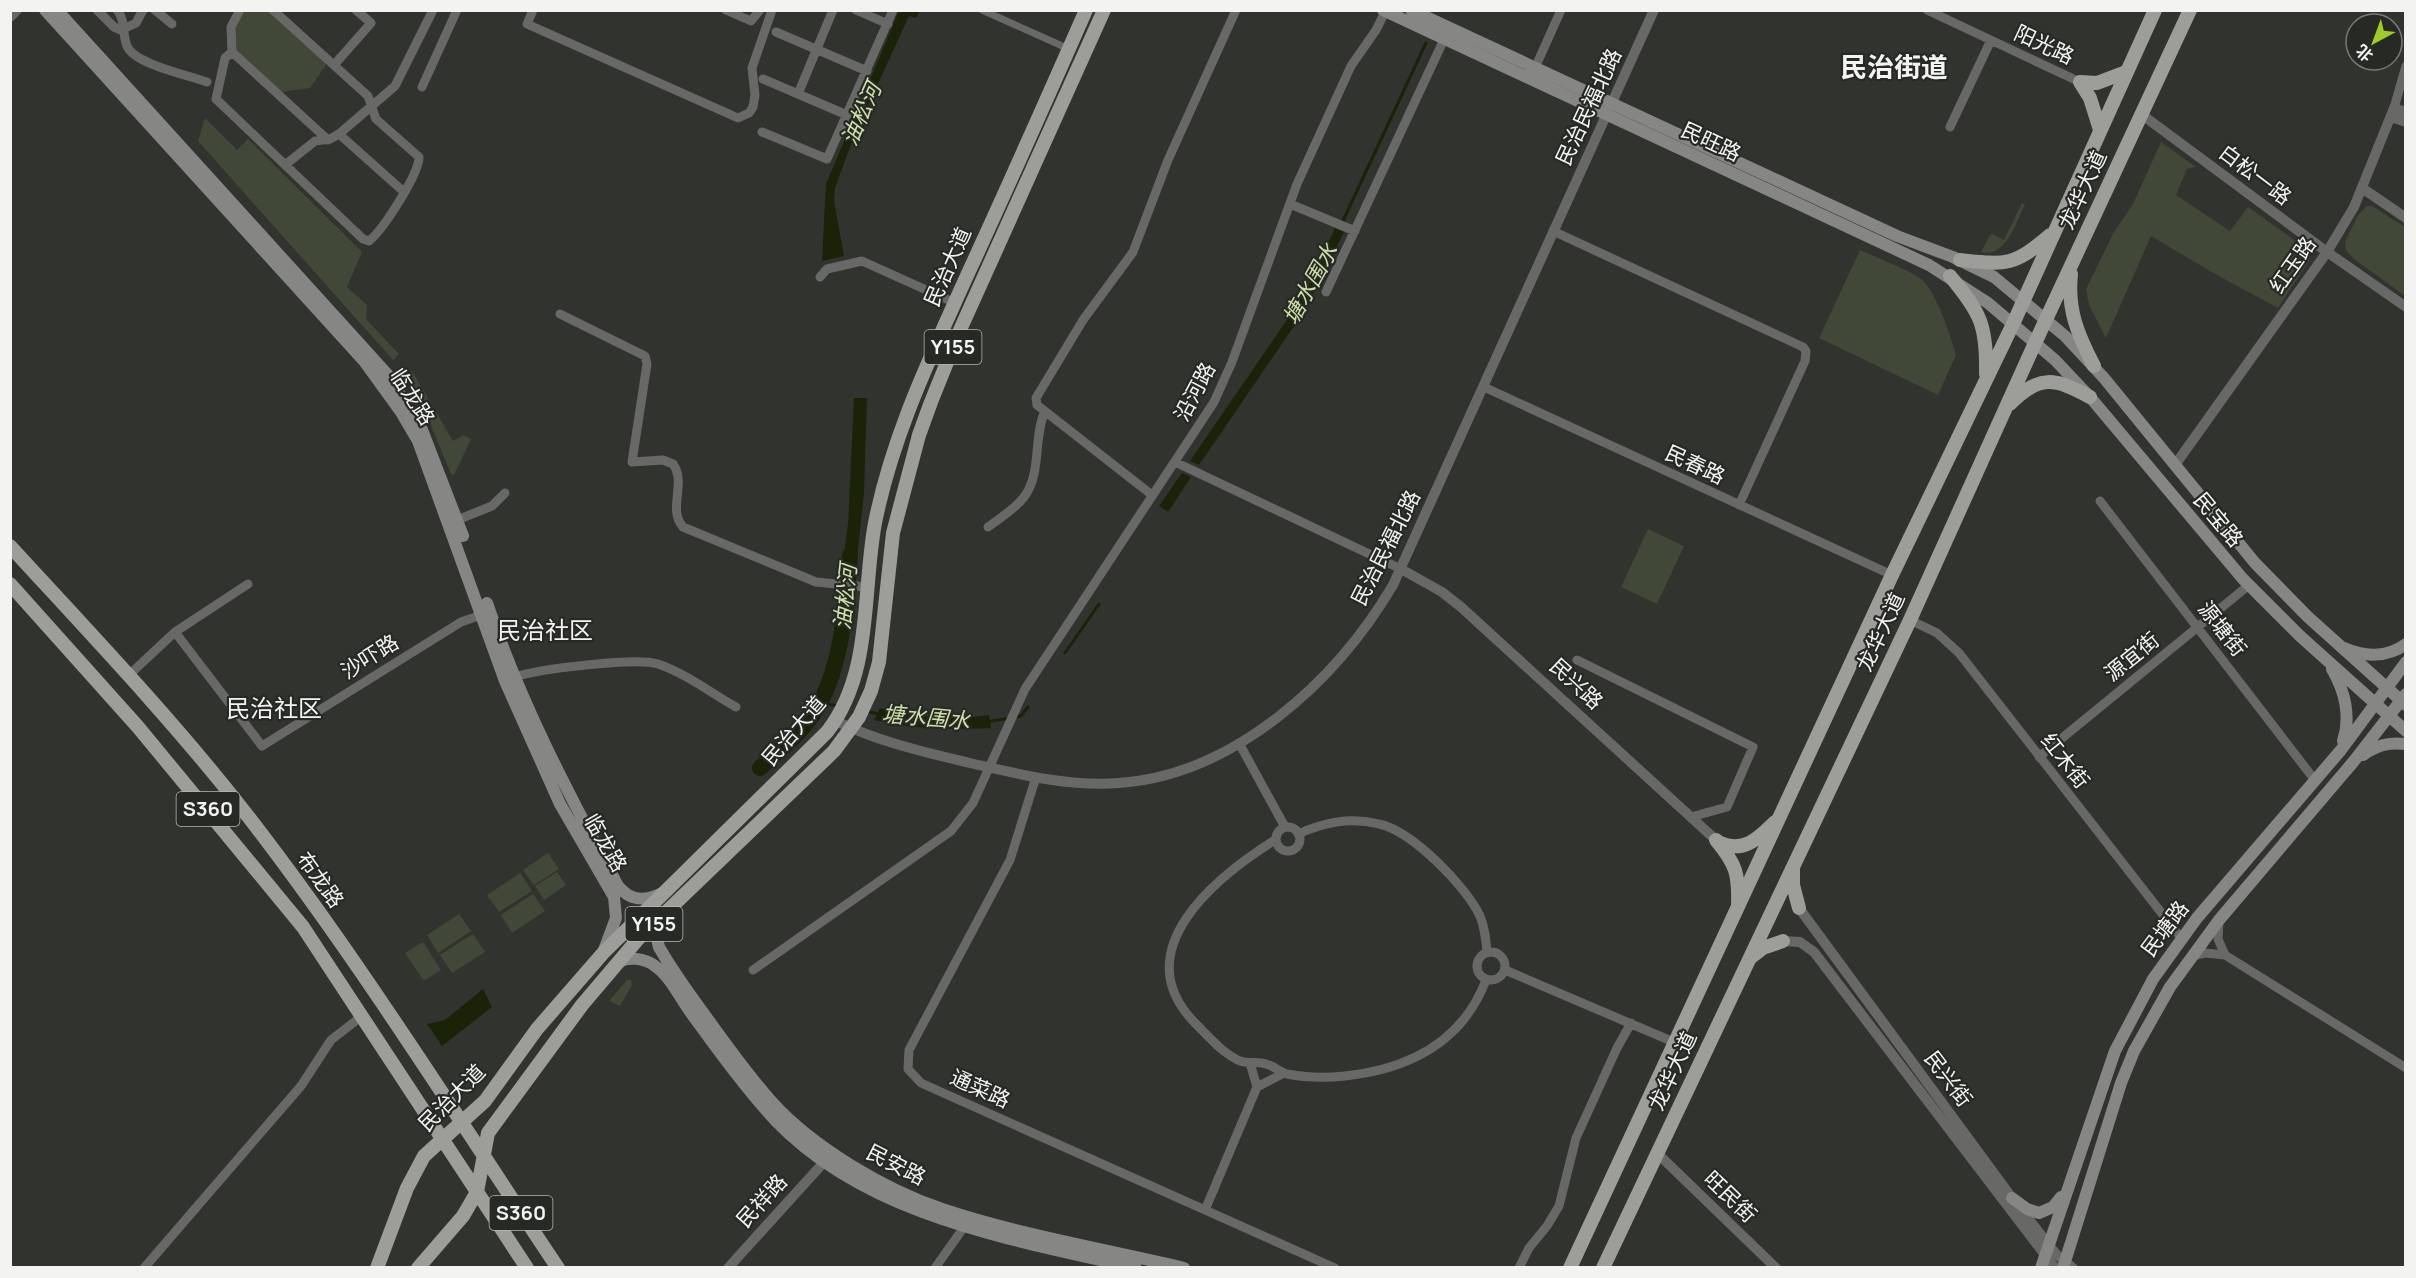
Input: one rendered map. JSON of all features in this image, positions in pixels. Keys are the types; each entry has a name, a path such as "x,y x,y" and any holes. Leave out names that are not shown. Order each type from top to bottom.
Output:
{"main road":[{"name":"临龙路","path":"45,10 364,361 384,386 418,441 486,613 559,776 615,889"},
{"name":"临龙路","path":"57,10 387,375 422,430 457,520 486,613 496,658 555,794 615,889"},
{"name":"民治大道","path":"377,1268 407,1188 424,1156 485,1101 537,1029 604,952 773,787 838,717 847,700 861,649 860,587 881,492 898,434 1086,10"},
{"name":"民治大道","path":"418,1268 463,1216 477,1192 488,1133 553,1041 616,964 657,921 834,751 866,704 879,662 893,532 919,435 960,330 1104,10"},
{"name":"龙华大道","path":"1570,1268 1737,913 1892,575 2013,324 2155,10"},
{"name":"龙华大道","path":"1602,1268 1910,620 2035,343 2190,10"},
{"name":"民旺路","path":"1385,11 1415,15 1447,33 1610,109 1897,236 1960,260 1994,277 2023,302"},
{"name":"民旺路","path":"1447,33 1535,68 1610,109 1950,276 2013,324"},
{"path":"2080,82 2097,83 2126,72"},
{"path":"2080,82 2093,105 2100,130"},
{"path":"1960,260 2011,263 2031,251 2054,232"},
{"path":"2072,264 2070,298 2073,322 2094,366"},
{"path":"1950,276 1975,308 1984,325 1986,380"},
{"name":"民宝路","path":"2023,302 2065,336 2094,366 2255,563 2337,645 2386,689 2404,700"},
{"name":"民宝路","path":"2013,324 2090,397 2249,585 2374,705 2406,731"},
{"path":"2005,410 2030,387 2041,382 2066,384 2090,397"},
{"name":"布龙路","path":"10,546 129,675 240,807 320,915 558,1268"},
{"name":"布龙路","path":"10,584 220,824 303,927 527,1268"},
{"path":"2337,645 2356,653 2376,655 2396,650 2406,644"},
{"path":"2327,660 2337,677 2345,703 2347,726 2341,750"},
{"name":"民塘路","path":"2043,1262 2115,1051 2153,979 2181,938 2341,750 2406,662"},
{"name":"民塘路","path":"2064,1266 2121,1083 2134,1051 2189,958 2404,700"},
{"path":"2354,761 2377,746 2391,743 2406,744"},
{"path":"1716,840 1732,846 1746,846 1756,841 1781,817"},
{"path":"1716,840 1733,862 1738,874 1737,913"},
{"path":"1796,857 1793,885 1799,908"},
{"path":"615,889 636,899 645,900 662,893"},
{"path":"604,952 616,918 615,889"},
{"path":"657,921 655,931 657,942 667,970"},
{"path":"1745,965 1757,952 1783,941"},
{"path":"616,964 626,959 640,960 667,970"},
{"name":"民安路","path":"667,970 754,1096 777,1121 825,1161 891,1198 964,1227 1136,1268"},
{"name":"民安路","path":"667,970 772,1102 808,1134 858,1168 897,1190 942,1209 1014,1229 1184,1268"},
{"path":"2012,1198 2031,1211 2043,1213 2053,1207 2067,1189"}],"street":[{"path":"10,17 17,10"},
{"path":"97,10 114,27 123,29 136,23 143,10"},
{"path":"117,10 122,18 128,49 136,57 207,82"},
{"path":"155,10 172,24"},
{"path":"240,10 231,27 232,52 328,140"},
{"path":"232,52 225,58 216,99 367,241 373,238 419,166 419,157 376,120 370,97 273,10"},
{"path":"334,65 370,23 356,10"},
{"path":"285,165 315,141 328,140 339,134 372,106 401,76 433,10"},
{"path":"422,87 457,10"},
{"path":"533,10 527,24 738,118 749,113 753,107 755,95 752,68 772,10"},
{"path":"726,10 751,21 760,10"},
{"path":"798,94 833,10"},
{"path":"856,10 888,24"},
{"path":"762,132 827,159 893,10"},
{"path":"982,10 1069,49"},
{"path":"1152,495 1045,411 1036,403 1036,398 1083,320 1133,252 1168,159 1236,10"},
{"path":"1535,68 1561,10"},
{"name":"民治民福北路","path":"838,717 855,723 882,741 989,767 1036,777 1118,784 1166,775 1197,763 1239,743 1302,698 1338,662 1370,621 1401,569 1654,10"},
{"name":"阳光路","path":"1927,10 2080,82"},
{"name":"沿河路","path":"753,970 951,831 973,803 1016,707 1035,673 1152,495 1177,463 1222,385 1290,204 1351,66 1385,11"},
{"path":"776,32 867,71"},
{"path":"1326,292 1351,229 1447,33"},
{"path":"1950,127 1991,40"},
{"name":"红玉路","path":"2175,465 2327,252 2362,188 2392,113 2406,66"},
{"path":"763,79 848,115"},
{"path":"2392,113 2406,112"},
{"path":"2392,113 2406,122"},
{"name":"白松一路","path":"2141,114 2327,252 2406,307"},
{"path":"339,134 404,192"},
{"path":"2362,188 2406,218"},
{"path":"1290,204 1351,229"},
{"path":"1553,231 1803,347 1806,351 1805,361 1739,505"},
{"path":"820,277 827,269 862,261 955,303"},
{"path":"560,314 645,356 647,364 632,462 663,460 673,464 678,479 676,514 683,527 812,581 860,587"},
{"name":"民春路","path":"1484,387 1892,575"},
{"path":"988,527 1016,506 1029,490 1038,430 1045,411"},
{"path":"1177,463 1401,569"},
{"path":"457,520 492,506 505,493"},
{"name":"源塘街","path":"2100,501 2314,779"},
{"name":"民兴路","path":"1401,569 1432,586 1461,607 1716,840"},
{"path":"129,675 175,632 248,584"},
{"name":"源宜街","path":"2039,757 2249,585"},
{"name":"沙吓路","path":"175,632 262,746 461,622 486,613"},
{"name":"红木街","path":"1910,620 1950,642 2181,938"},
{"path":"1577,660 1753,747 1727,807 1691,817"},
{"path":"515,677 536,671 645,661 662,666 736,707"},
{"path":"1239,743 1285,827"},
{"name":"通菜路","path":"1036,777 1016,848 909,1050 908,1069 921,1083 1335,1268"},
{"path":"1298,834 1320,824 1352,820 1381,824 1398,831 1424,851 1467,894 1480,916 1487,952"},
{"path":"1275,840 1280,848 1290,851 1299,844 1298,834 1292,828 1285,827 1279,830 1275,840 1239,864 1186,917 1173,943 1168,961 1169,979 1174,995 1190,1017 1220,1048 1239,1060 1264,1063 1284,1073 1318,1078 1374,1073 1405,1064 1440,1043 1465,1021 1477,1004 1486,980"},
{"name":"民兴街","path":"1799,908 2064,1266"},
{"path":"2219,920 2218,939 2225,955"},
{"name":"民兴街","path":"1783,941 1800,942 1814,952 2043,1262 2064,1266"},
{"path":"1487,952 1500,955 1505,962 1505,970 1496,980 1486,980 1477,969 1479,958 1487,952"},
{"path":"2189,958 2205,953 2225,955 2406,1068"},
{"path":"1505,970 1676,1043"},
{"path":"144,1268 301,1086 331,1040 362,1016"},
{"path":"1519,1268 1529,1248 1547,1226 1559,1206 1576,1138 1631,1023"},
{"path":"1205,1210 1257,1087 1250,1063"},
{"path":"1257,1087 1284,1073"},
{"name":"旺民街","path":"1658,1154 1776,1268"},
{"name":"民祥路","path":"728,1268 825,1161"},
{"path":"935,1268 964,1227"}],"shaded area":[{"path":"242,11 268,11 324,61 326,65 310,88 280,92 234,52 232,29"},
{"path":"205,118 237,150 248,139 362,252 347,287 367,305 366,319 399,354 393,360 198,141"},
{"path":"2161,142 2196,167 2187,169 2176,195 2230,231 2248,207 2304,247 2310,255 2309,261 2278,308 2151,236 2106,338 2089,305 2086,289 2114,232 2133,204"},
{"path":"2022,203 2025,204 2004,245 1990,253 1981,252 1991,233 2004,240"},
{"path":"2367,206 2372,206 2405,227 2405,296 2354,259 2346,250 2345,242 2358,215"},
{"path":"1860,250 1920,278 1931,292 1942,314 1956,355 1938,395 1819,338"},
{"path":"412,371 453,441 464,435 471,439 454,475 451,474 426,413 405,377"},
{"path":"1648,529 1684,546 1657,604 1621,587"},
{"path":"548,853 559,869 534,885 523,870"},
{"path":"557,872 566,885 544,900 535,886"},
{"path":"520,873 532,891 499,912 487,895"},
{"path":"533,894 545,911 512,933 501,915"},
{"path":"459,914 471,931 438,953 427,935"},
{"path":"473,934 485,952 452,973 440,955"},
{"path":"423,942 441,970 424,981 405,953"},
{"path":"627,980 631,980 632,985 620,1006 609,1001"}],"water":[{"path":"899,11 920,11 916,18 909,16 854,136 835,188 834,201 844,256 822,261 826,184"},
{"path":"1335,228 1344,232 1303,313 1199,465 1190,461 1304,295"},
{"path":"854,398 867,398 864,493 855,577 845,575 842,570 848,524"},
{"path":"1182,473 1191,477 1168,512 1159,506"},
{"path":"842,595 852,598 842,659 830,655 839,623"},
{"path":"826,672 838,676 814,724 804,714 820,691"},
{"path":"880,708 934,718 989,715 991,728 932,728 874,720"},
{"path":"791,730 801,739 764,771 756,764"},
{"path":"483,989 492,1007 442,1046 427,1024 445,1020"}],"waterway":[{"name":"塘水围水","path":"1342,223 1426,43"},
{"name":"油松河","path":"760,768 801,730 822,699 830,680 841,638 850,555"},
{"name":"塘水围水","path":"1065,653 1099,604"},
{"name":"塘水围水","path":"824,703 838,706"},
{"name":"塘水围水","path":"987,722 1021,716 1028,707"},
{"name":"塘水围水","path":"865,711 879,714"}],"district":[{"name":"民治街道","path":"1894,68"},
{"name":"民治社区","path":"545,631"},
{"name":"民治社区","path":"274,709"}]}
